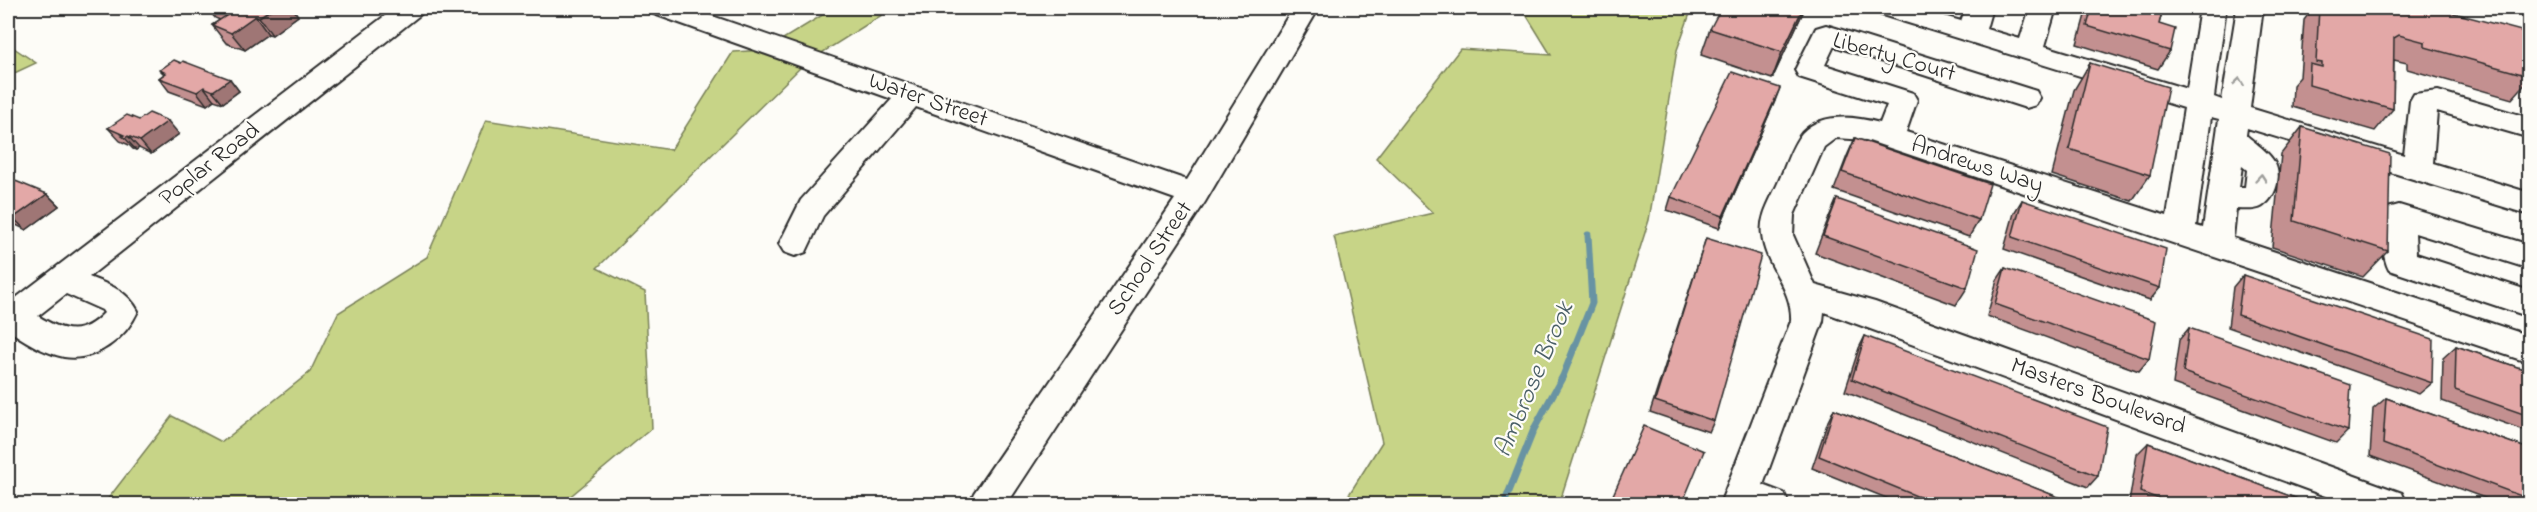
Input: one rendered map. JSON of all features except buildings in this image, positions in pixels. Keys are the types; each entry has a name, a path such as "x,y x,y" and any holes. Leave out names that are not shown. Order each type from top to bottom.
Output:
{"street":[{"name":"Poplar Road","path":"10,319 412,8"},
{"name":"Water Street","path":"663,8 1194,194"},
{"name":"School Street","path":"987,504 1194,194 1306,8"},
{"path":"2030,51 2043,8"},
{"path":"2182,219 2167,187 2175,140 2194,137 2213,8"},
{"path":"2216,244 2222,198 2253,198 2262,186 2262,167 2233,125 2250,8"},
{"path":"1903,10 1975,20 2030,51 2199,103 2233,125 2418,168 2529,204"},
{"name":"Liberty Court","path":"1889,137 1903,100 1809,70 1826,34 2026,98"},
{"path":"795,244 812,208 911,94"},
{"path":"2418,168 2424,101 2438,101 2529,128"},
{"name":"Andrews Way","path":"1751,501 1808,321 1805,297 1783,253 1777,235 1779,215 1812,141 1828,129 1840,127 1868,130 2182,219 2216,244 2522,348"},
{"path":"2522,348 2520,301 2400,261 2399,216 2529,257"},
{"path":"10,319 57,343 74,346 90,341 117,323 122,311 113,301 63,279"},
{"name":"Masters Boulevard","path":"1805,297 1825,299 1863,311 2389,504"}],"green space":[{"path":"834,8 893,8 804,64 597,268 645,292 652,428 561,504 104,504 172,416 222,442 310,372 338,313 427,257 486,120 671,150 733,52 765,50"},
{"path":"1522,8 1692,8 1677,50 1649,220 1559,504 1343,504 1382,442 1334,236 1433,213 1376,158 1460,49 1551,55"},
{"path":"8,44 36,63 8,76"}],"waterway":[{"name":"Ambrose Brook","path":"1504,504 1534,429 1563,376 1592,303 1588,235"}]}
